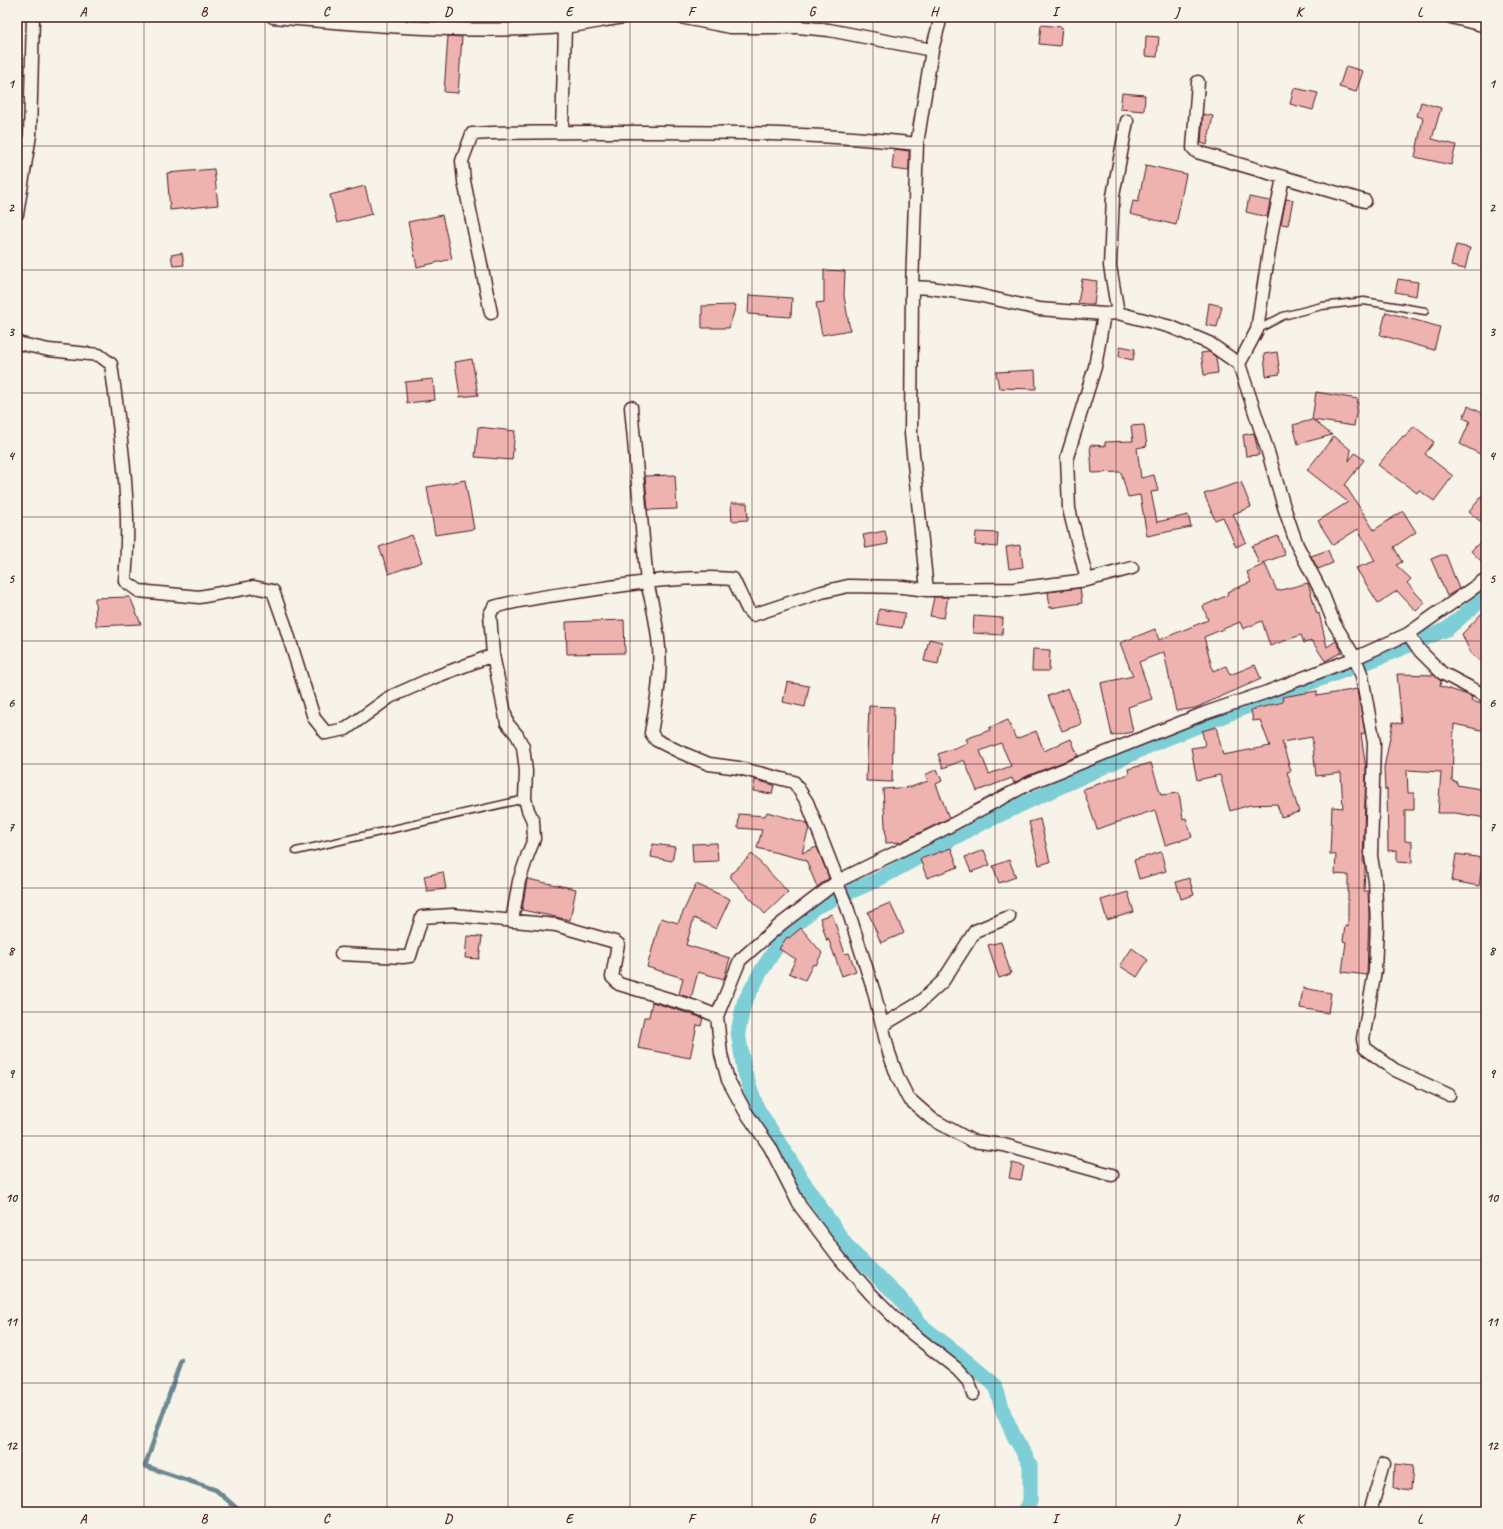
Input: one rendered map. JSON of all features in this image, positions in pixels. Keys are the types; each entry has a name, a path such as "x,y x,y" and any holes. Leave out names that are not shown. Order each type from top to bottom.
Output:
{"street":[{"path":"17,214 30,135 33,17"},
{"path":"272,17 438,28 493,29 565,26 623,17"},
{"path":"680,17 730,27 755,22 829,30 932,50"},
{"path":"927,590 911,434 912,287 917,144 932,50 941,17"},
{"path":"1451,17 1486,26"},
{"path":"562,132 565,26"},
{"path":"1198,82 1193,148 1197,152 1365,201"},
{"path":"1118,314 1110,266 1113,196 1127,121"},
{"path":"491,313 464,181 462,161 472,134 601,131 725,132 861,138 917,144"},
{"path":"1239,364 1257,330 1272,231 1283,178"},
{"path":"912,287 978,295 1039,310 1118,314 1171,327 1209,343 1239,364 1268,452 1284,507 1298,545 1323,595 1334,623 1356,660 1362,676 1374,743 1371,856 1375,880 1377,925 1375,971 1363,1039 1365,1048 1396,1070 1449,1095"},
{"path":"1087,580 1069,509 1067,457 1095,367 1104,314"},
{"path":"17,341 17,343 49,350 99,355 111,364 122,440 127,500 125,581 139,591 199,597 254,587 273,591 314,718 326,733 346,729 390,697 435,677 493,655"},
{"path":"631,407 647,583 653,606 658,640 660,677 651,733 656,740 709,764 739,768 794,782 807,802 847,907 883,1025 891,1059 908,1098 932,1119 972,1141 1004,1145 1112,1175"},
{"path":"512,921 519,881 534,839 533,821 525,799 526,771 523,747 517,735 507,723 493,655 490,614 494,607 512,602 647,583 708,577 733,579 748,610 753,615 815,594 848,586 903,587 927,590 1014,589 1087,580 1132,568"},
{"path":"973,1394 968,1381 957,1369 904,1327 871,1294 841,1260 800,1206 770,1147 745,1111 728,1080 721,1054 717,1016 740,960 781,924 838,884 1030,783 1205,713 1356,660 1409,637 1486,579"},
{"path":"1409,637 1420,651 1442,673 1486,696"},
{"path":"341,954 403,957 410,956 422,917 452,915 556,925 616,942 618,944 612,977 619,984 695,1007 717,1016"},
{"path":"883,1025 918,1004 944,981 975,930 1009,917"},
{"path":"1370,1512 1384,1464"}],"lane":[{"path":"1257,330 1284,316 1322,306 1364,301 1425,311"},
{"path":"296,851 525,799"}],"building":[{"path":"1041,25 1062,27 1060,46 1039,44"},
{"path":"448,36 462,37 458,93 444,92"},
{"path":"1146,36 1159,37 1157,57 1145,56"},
{"path":"1346,66 1363,71 1356,92 1339,87"},
{"path":"1294,88 1318,93 1313,110 1290,104"},
{"path":"1122,93 1145,95 1144,111 1120,109"},
{"path":"1421,102 1441,108 1432,139 1456,145 1451,165 1415,157 1423,118 1417,116"},
{"path":"1203,114 1213,116 1207,145 1201,143"},
{"path":"894,149 909,151 909,171 892,169"},
{"path":"1146,165 1186,174 1176,225 1130,214 1133,201 1138,202"},
{"path":"214,169 218,205 170,210 167,173"},
{"path":"365,186 372,214 337,223 330,195"},
{"path":"1249,197 1270,201 1267,217 1246,212"},
{"path":"1286,199 1293,200 1288,225 1281,224"},
{"path":"442,215 452,259 417,267 408,222"},
{"path":"1456,245 1470,248 1465,269 1451,266"},
{"path":"182,253 184,265 173,266 171,255"},
{"path":"824,270 845,271 844,296 850,330 822,335 816,303 824,302"},
{"path":"1082,279 1097,281 1094,305 1078,303"},
{"path":"1398,279 1418,282 1416,296 1395,292"},
{"path":"749,295 792,298 791,317 748,314"},
{"path":"1209,303 1222,306 1217,327 1206,325"},
{"path":"736,305 729,328 702,328 702,306"},
{"path":"1386,312 1440,327 1434,350 1380,335"},
{"path":"1120,346 1135,349 1133,360 1119,357"},
{"path":"1209,352 1216,357 1218,373 1204,375 1201,353"},
{"path":"1277,352 1280,374 1266,376 1264,354"},
{"path":"472,359 478,395 460,397 455,362"},
{"path":"1035,370 1036,389 999,388 996,372"},
{"path":"433,379 435,400 407,403 405,382"},
{"path":"1316,392 1358,399 1354,426 1313,420 1332,435 1298,444 1293,425 1312,420"},
{"path":"1468,406 1486,415 1486,457 1460,444 1470,421 1463,418"},
{"path":"1144,425 1147,446 1137,448 1141,478 1154,475 1158,491 1151,492 1157,522 1188,515 1191,527 1147,536 1140,495 1128,497 1121,472 1092,473 1090,445 1105,446 1105,442 1133,441 1131,426"},
{"path":"1414,426 1434,442 1425,454 1453,476 1434,501 1419,490 1417,493 1378,465 1403,436 1405,437"},
{"path":"478,427 515,431 512,460 475,457"},
{"path":"1254,433 1259,455 1246,456 1243,435"},
{"path":"1334,436 1351,450 1349,461 1355,453 1364,460 1345,485 1374,530 1403,511 1416,532 1394,547 1402,562 1396,565 1411,579 1407,583 1425,603 1416,611 1397,591 1378,603 1356,568 1375,561 1358,529 1333,545 1318,521 1348,502 1307,470"},
{"path":"675,475 677,509 648,510 645,476"},
{"path":"465,480 474,529 435,535 427,487"},
{"path":"1241,482 1251,507 1233,514 1246,542 1236,547 1223,517 1215,520 1204,494"},
{"path":"1486,491 1486,514 1480,521 1469,512"},
{"path":"731,503 747,503 748,520 732,521"},
{"path":"885,531 888,544 866,548 863,535"},
{"path":"976,532 998,533 997,547 975,545"},
{"path":"412,535 422,562 389,574 379,547"},
{"path":"1278,536 1285,555 1259,564 1252,546"},
{"path":"1486,536 1486,566 1471,551"},
{"path":"1020,545 1023,567 1009,569 1006,547"},
{"path":"1328,550 1333,563 1318,569 1311,556"},
{"path":"1441,555 1446,555 1459,589 1447,596 1431,559"},
{"path":"1265,564 1277,591 1308,583 1317,614 1319,613 1327,647 1336,641 1342,652 1325,661 1312,641 1304,643 1301,635 1270,646 1262,621 1243,629 1240,622 1204,637 1213,671 1226,666 1230,675 1255,665 1261,679 1195,708 1176,711 1164,652 1139,662 1152,699 1128,707 1133,732 1112,736 1101,683 1133,676 1120,643 1155,629 1159,640 1208,620 1203,606 1228,595 1227,592 1251,582 1247,572"},
{"path":"1080,588 1082,603 1050,608 1048,592"},
{"path":"130,597 141,624 96,626 95,598"},
{"path":"934,597 948,597 944,618 930,616"},
{"path":"879,609 905,613 902,628 877,624"},
{"path":"1486,609 1486,666 1471,654 1462,634"},
{"path":"974,616 1003,618 1002,635 973,633"},
{"path":"624,620 625,653 567,654 566,622"},
{"path":"929,639 942,642 938,664 924,661"},
{"path":"1033,649 1050,650 1049,671 1032,671"},
{"path":"1397,674 1434,675 1441,681 1440,686 1468,695 1472,697 1471,701 1486,705 1486,731 1454,724 1452,781 1457,782 1457,785 1486,790 1486,818 1455,813 1438,813 1441,772 1407,770 1408,793 1414,793 1414,810 1405,810 1405,841 1412,842 1412,863 1397,862 1397,850 1388,851 1387,789 1385,790 1384,768 1393,722 1402,724"},
{"path":"787,682 809,686 805,707 783,702"},
{"path":"1068,688 1082,724 1062,731 1048,696"},
{"path":"1357,689 1365,733 1361,734 1366,769 1363,862 1365,868 1364,891 1368,891 1369,913 1367,975 1342,972 1346,942 1343,941 1345,926 1348,927 1348,875 1335,874 1336,855 1330,854 1332,807 1343,808 1341,773 1316,776 1312,737 1282,742 1291,771 1287,772 1299,812 1281,817 1277,804 1250,805 1230,811 1220,775 1197,780 1191,748 1205,746 1202,731 1216,727 1223,755 1270,746 1260,720 1253,721 1251,710 1283,702 1282,697 1317,691 1317,696"},
{"path":"869,706 894,707 892,782 866,781"},
{"path":"1008,720 1016,739 1036,731 1044,751 1071,739 1078,756 1027,776 1014,783 1012,778 977,791 964,760 943,768 938,754 968,743 966,739 990,730 989,728","holes":["1001,743 1011,766 989,774 980,751"]},
{"path":"1151,763 1161,795 1179,793 1183,819 1186,818 1192,837 1165,845 1155,810 1097,829 1083,789 1129,774 1128,769"},
{"path":"937,769 942,781 936,784 949,818 901,842 886,843 883,789 911,787 928,781 925,775"},
{"path":"755,780 774,785 772,794 753,791"},
{"path":"767,812 807,823 809,828 802,853 817,847 829,878 817,887 806,860 757,848 762,830 738,828 739,814 765,816"},
{"path":"1040,819 1050,862 1039,865 1029,822"},
{"path":"717,843 718,861 693,862 692,844"},
{"path":"653,844 675,847 672,861 651,857"},
{"path":"951,848 958,867 927,878 920,859"},
{"path":"984,850 990,865 971,872 965,857"},
{"path":"1161,852 1166,871 1139,879 1134,860"},
{"path":"752,854 788,892 765,914 731,878 731,874"},
{"path":"1456,854 1483,858 1479,886 1452,881"},
{"path":"1009,860 1016,877 999,883 993,866"},
{"path":"443,872 446,889 427,891 424,876"},
{"path":"1189,878 1194,895 1181,899 1176,882"},
{"path":"527,879 576,889 570,920 522,910"},
{"path":"696,884 730,899 716,929 694,918 686,945 730,958 724,979 698,972 691,998 679,994 683,978 647,967 661,918 678,923"},
{"path":"1128,892 1134,912 1107,920 1101,900"},
{"path":"890,903 904,933 881,943 868,912"},
{"path":"832,914 845,954 849,953 856,971 842,976 828,938 827,941 820,918"},
{"path":"801,928 822,953 816,965 813,964 805,980 789,973 796,959 779,949 787,937 789,938"},
{"path":"467,936 482,937 479,959 465,958"},
{"path":"1001,942 1011,974 999,978 988,945"},
{"path":"1132,948 1148,960 1137,977 1120,966"},
{"path":"1303,988 1331,993 1328,1013 1300,1008"},
{"path":"652,1002 703,1018 701,1026 697,1025 690,1058 638,1048 644,1017 649,1017"},
{"path":"1012,1163 1024,1166 1021,1180 1009,1178"},
{"path":"1395,1464 1413,1466 1411,1490 1394,1488"}],"waterway":[{"path":"1023,1512 1030,1502 1030,1464 1014,1436 1004,1414 995,1385 923,1327 899,1297 848,1248 808,1189 757,1108 744,1070 738,1032 744,1003 760,973 783,937 815,907 877,880 974,827 1160,741 1271,697 1378,658 1447,629 1486,596"},
{"path":"181,1360 145,1466 216,1490 241,1512"}]}
